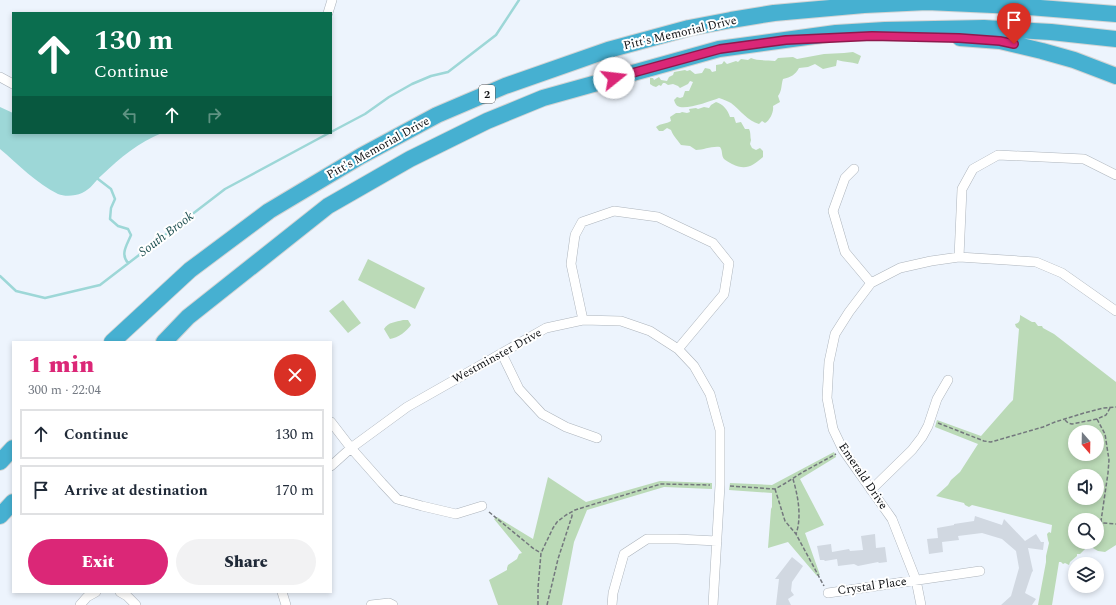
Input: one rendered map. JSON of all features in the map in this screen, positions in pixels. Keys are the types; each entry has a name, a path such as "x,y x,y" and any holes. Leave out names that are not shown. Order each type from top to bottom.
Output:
{"highway":[{"path":"927,2 963,0"},
{"name":"Pitt's Memorial Drive","path":"113,341 190,270 269,211 361,156 437,115 505,86 608,50 689,28 774,14 864,5 927,2 1015,6 1116,14"},
{"name":"Pitt's Memorial Drive","path":"165,341 188,317 328,206 410,159 487,121 543,98 720,49 836,33 885,30 984,28 1051,32 1116,39"},
{"path":"786,40 880,36 959,38 1000,41 1074,60 1116,76"},
{"path":"0,462 12,449"},
{"path":"0,516 12,503"}],"street":[{"path":"328,12 332,0"},
{"path":"0,77 12,83"},
{"path":"959,257 962,189 973,169 998,155 1084,159 1116,176"},
{"path":"854,169 845,178 833,211 845,252 871,283"},
{"path":"583,320 571,264 575,235 582,222 614,211 658,217 713,243 729,263 724,294 678,349"},
{"name":"Emerald Drive","path":"921,605 916,580 892,519 843,450 833,428 827,398 829,362 835,334 849,312 871,283 900,268 959,257 1036,262 1062,274 1116,311"},
{"name":"Westminster Drive","path":"332,465 351,448 407,407 546,328 583,320 621,321 650,331 678,349 694,366 710,394 720,430 720,485 713,605"},
{"path":"502,354 518,389 542,414 566,427 597,438"},
{"path":"871,490 917,444 925,432 937,399 948,380"},
{"path":"332,423 351,448 397,499 456,514 482,506"},
{"path":"612,605 613,593 624,554 647,539 717,541"},
{"name":"Crystal Place","path":"828,593 980,571"},
{"path":"80,605 87,597 94,593"},
{"path":"122,593 136,605"},
{"path":"282,593 286,605"},
{"path":"370,605 389,603 392,605"}],"path":[{"path":"930,420 988,442 1043,427 1094,410 1116,407"},
{"path":"1064,419 1072,424 1097,419 1106,415 1110,408"},
{"path":"1097,419 1105,434 1109,464 1101,521 1103,523 1116,524"},
{"path":"728,485 775,489 843,450"},
{"path":"793,479 799,510 798,528 796,534"},
{"path":"538,605 541,553 555,525 563,517 591,505 661,484 712,485"},
{"path":"775,489 785,521 796,534 828,593"},
{"path":"482,506 541,553"},
{"path":"547,605 553,577 572,512"}],"shaded area":[{"path":"853,52 861,56 858,64 837,60 836,66 823,69 815,64 808,67 799,68 792,75 783,79 778,96 780,102 773,106 771,116 768,120 765,123 762,121 759,124 748,118 731,103 724,99 719,98 689,107 678,106 674,100 677,97 683,97 685,91 689,91 693,82 690,81 688,84 680,88 673,84 668,85 663,83 661,86 659,85 656,87 650,84 650,78 653,78 654,80 659,77 661,80 667,81 674,72 690,70 695,74 702,73 705,68 710,69 712,72 716,71 716,65 722,64 724,61 727,64 736,61 738,62 741,59 748,60 751,58 775,61 778,58 793,57 797,59 824,54"},
{"path":"716,102 725,108 730,117 734,117 736,123 741,122 745,129 749,129 751,140 750,144 752,148 756,150 760,148 763,151 763,157 752,165 741,167 732,164 724,159 720,147 696,150 690,146 681,145 671,130 667,128 663,131 659,131 656,127 671,121 670,117 676,113 687,113 690,112 689,109 704,107 709,108"},
{"path":"0,107 12,113 12,134 160,134 145,141 130,151 85,191 70,196 64,196 50,190 0,149"},
{"path":"368,259 425,288 415,309 358,280"},
{"path":"343,300 361,323 348,333 329,311"},
{"path":"1020,315 1032,322 1035,322 1038,326 1042,326 1116,382 1116,545 1105,552 1094,549 1104,549 1104,513 1068,513 1068,549 1085,549 1080,554 1077,554 1076,557 1068,557 1068,564 1059,562 1052,605 1038,605 1049,543 1047,534 1049,532 1051,533 1052,525 972,505 969,507 964,503 936,496 960,472 978,444 935,427 937,420 981,436 1013,400 1019,329 1015,324 1017,324 1020,320"},
{"path":"408,320 411,325 402,334 390,339 384,329 390,324"},
{"path":"834,452 836,457 800,479 824,525 805,533 820,575 817,576 788,542 768,548 772,493 729,490 730,483 772,485"},
{"path":"548,477 586,502 660,481 712,483 712,489 664,487 587,510 574,542 562,605 498,605 489,580 507,570 508,565 517,559 519,554 522,553 494,519 497,517 533,539"}],"building":[{"path":"975,516 1002,525 1004,519 1025,541 1036,534 1041,542 1044,542 1043,550 1028,548 1033,571 1025,593 1036,599 1032,605 1001,605 1011,596 1019,568 1016,551 1002,539 982,533 958,536 959,540 942,542 943,552 929,554 927,539 938,538 937,528 974,521"},
{"path":"875,534 876,548 885,547 887,562 878,562 858,566 854,564 838,566 837,559 825,561 820,560 817,546 831,544 832,552 849,549 850,551 863,550 861,536"},
{"path":"792,557 803,566 792,582 791,591 794,595 788,599 791,605 776,605 779,579 775,579"}],"waterway":[{"name":"South Brook","path":"332,131 365,114 389,97 412,84 431,76 448,72 496,35 519,0"},
{"name":"South Brook","path":"0,276 16,291 45,298 100,285 225,189 327,134"},
{"path":"98,179 111,189 115,199 111,208 110,219 118,226 128,229 131,235 124,253 128,263"}],"route":[{"path":"614,78 720,49 786,40 872,36 959,38 1000,41 1014,44"}]}
